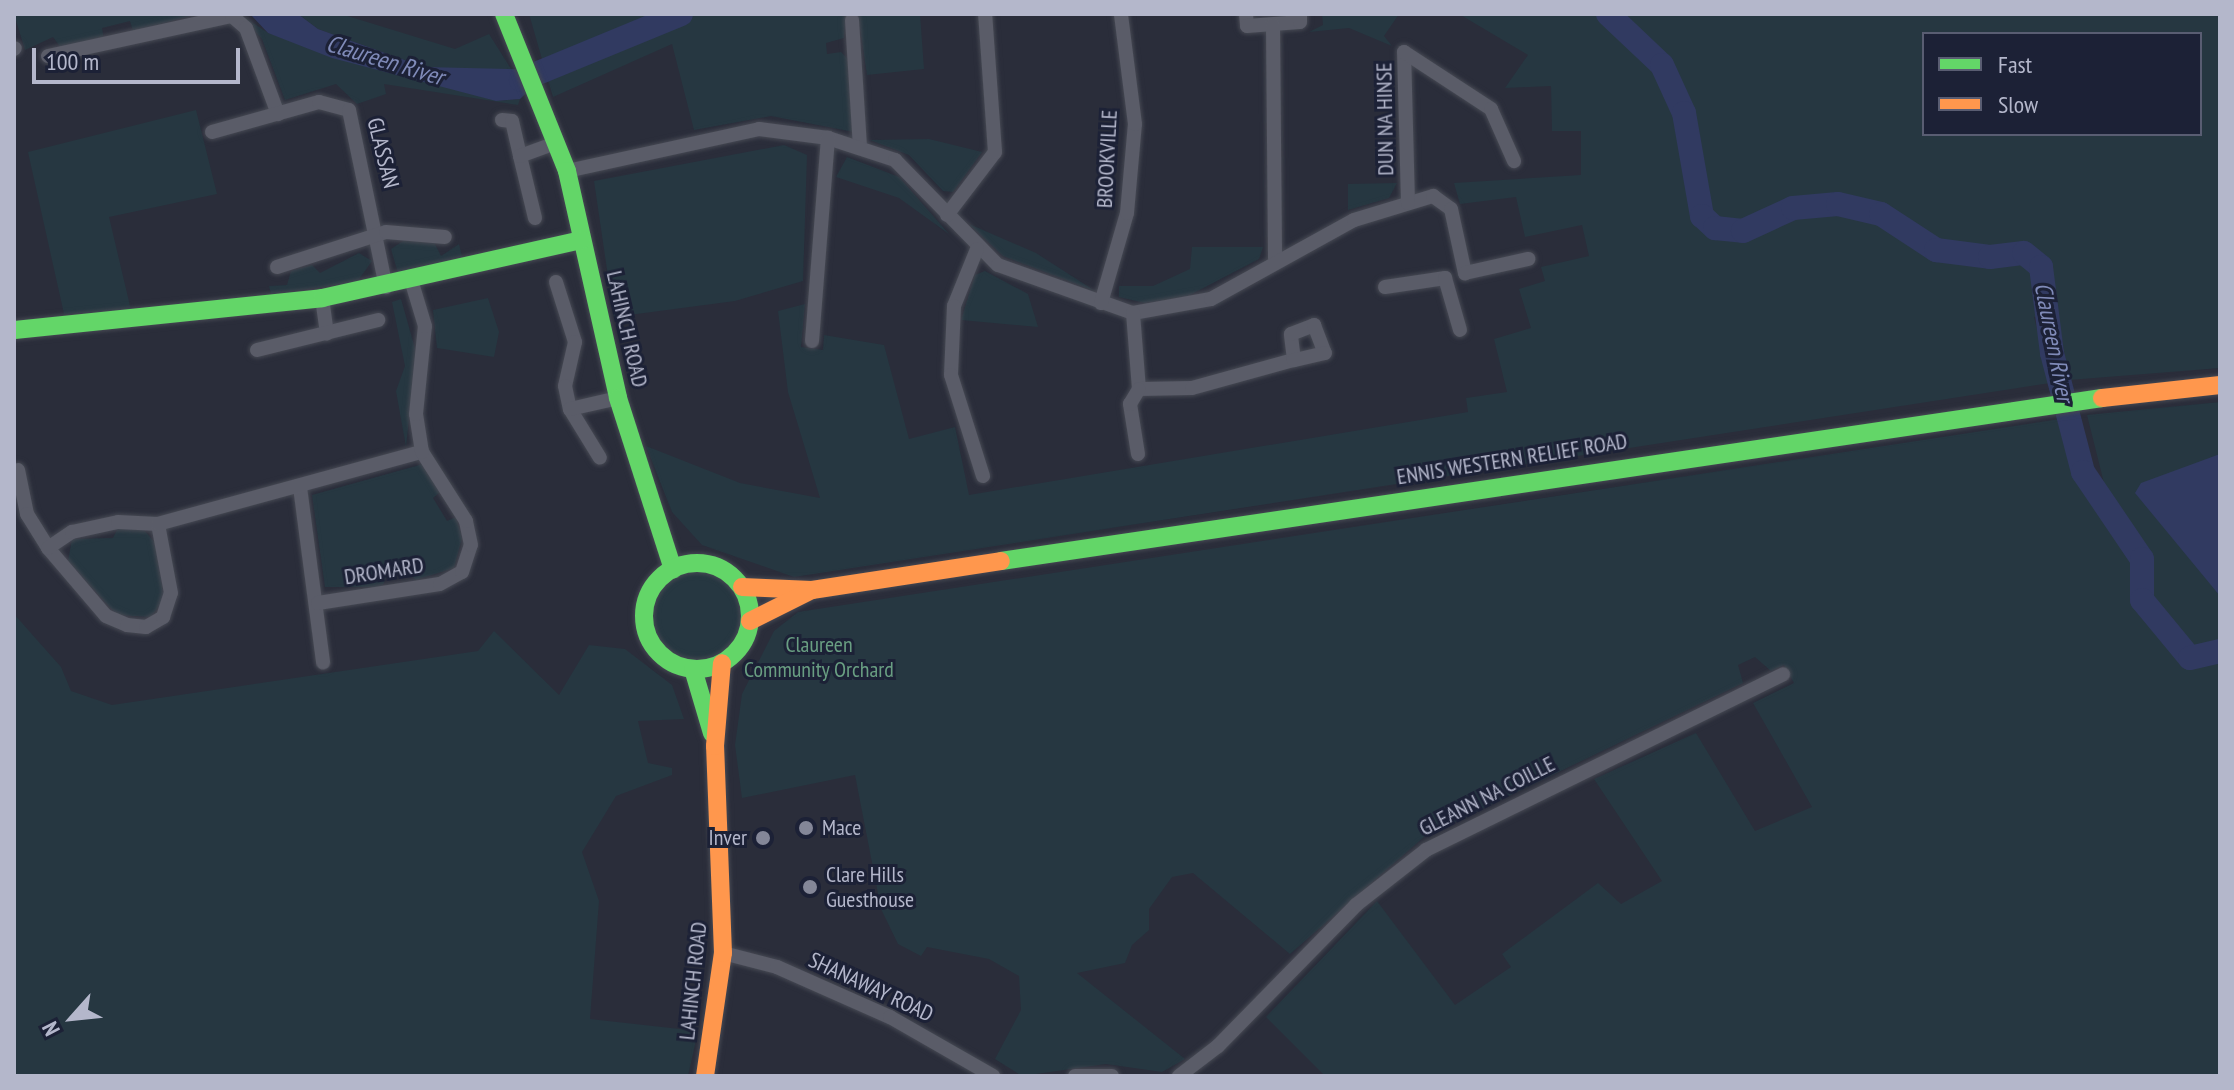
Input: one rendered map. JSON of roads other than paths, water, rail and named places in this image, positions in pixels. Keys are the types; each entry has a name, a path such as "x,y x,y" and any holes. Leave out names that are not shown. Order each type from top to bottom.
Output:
{"main road":[{"name":"LAHINCH ROAD","path":"504,14 567,171 618,398 673,569"},
{"path":"14,330 322,298 412,283 582,240"},
{"name":"ENNIS WESTERN RELIEF ROAD","path":"742,587 812,590 1996,410 2220,385"},
{"path":"703,564 742,587 750,621 741,645 722,663 693,669 656,650 645,623 650,592 673,569 703,564"},
{"name":"ENNIS WESTERN RELIEF ROAD","path":"750,621 812,590"},
{"name":"LAHINCH ROAD","path":"705,1076 723,953 715,746 722,663"},
{"name":"LAHINCH ROAD","path":"693,669 715,746"}],"street":[{"path":"947,215 995,152 985,14"},
{"name":"BROOKVILLE","path":"1101,303 1127,213 1135,124 1121,14"},
{"path":"1246,14 1247,26 1300,22 1300,14"},
{"path":"48,56 232,16 246,28 278,114"},
{"path":"852,20 860,146"},
{"path":"1273,25 1275,260"},
{"name":"DUN NA HINSE","path":"1408,203 1404,52 1491,109 1514,161"},
{"name":"GLASSAN","path":"212,132 319,102 349,110 378,234 386,287"},
{"path":"502,120 512,121 535,218"},
{"path":"567,171 759,129 828,138 895,160 977,249 954,306 950,354 954,392 983,476"},
{"path":"812,341 828,138"},
{"path":"520,156 556,143"},
{"name":"DUN NA HINSE","path":"977,249 1019,277 1133,313 1211,299 1275,260 1408,203 1443,199 1465,273"},
{"path":"277,267 378,234 445,237"},
{"path":"1385,287 1445,278 1528,259"},
{"path":"1445,278 1460,330"},
{"path":"556,282 575,342 565,386 570,409 600,458"},
{"name":"DROMARD","path":"318,603 440,584 462,572 471,545 466,521 422,452 416,414 425,326 412,283"},
{"path":"322,298 327,334"},
{"path":"1133,313 1139,389 1130,404 1138,454"},
{"path":"257,350 378,320"},
{"path":"1139,389 1192,388 1294,360"},
{"path":"570,409 618,398"},
{"path":"48,548 72,532 118,522 158,524 422,452"},
{"path":"18,470 27,514 48,548 106,616 146,627 163,617 171,593 158,524"},
{"name":"DROMARD","path":"300,487 318,603 323,662"},
{"name":"GLEANN NA COILLE","path":"1179,1076 1356,905 1426,850 1759,677 1783,674"},
{"name":"SHANAWAY ROAD","path":"723,953 777,967 890,1017 993,1076"},
{"path":"1075,1076 1112,1076"}],"water":[{"path":"250,14 298,14 318,29 424,67 550,70 520,99 496,101 332,58 268,33"},
{"path":"2220,454 2220,596 2135,493 2141,483"}],"waterway":[{"name":"Claureen River","path":"521,80 681,14"},
{"name":"Claureen River","path":"1608,14 1662,65 1684,113 1702,216 1715,228 1743,231 1793,208 1838,204 1881,214 1936,250 1990,257 2024,253 2041,267 2052,353 2083,472 2142,559 2142,600 2190,658 2220,651"}],"place":[{"name":"Mace","path":"806,828"},
{"name":"Inver","path":"763,838"},
{"name":"Clare Hills Guesthouse","path":"810,887"}],"park label":[{"name":"Claureen Community Orchard","path":"819,656"}]}
